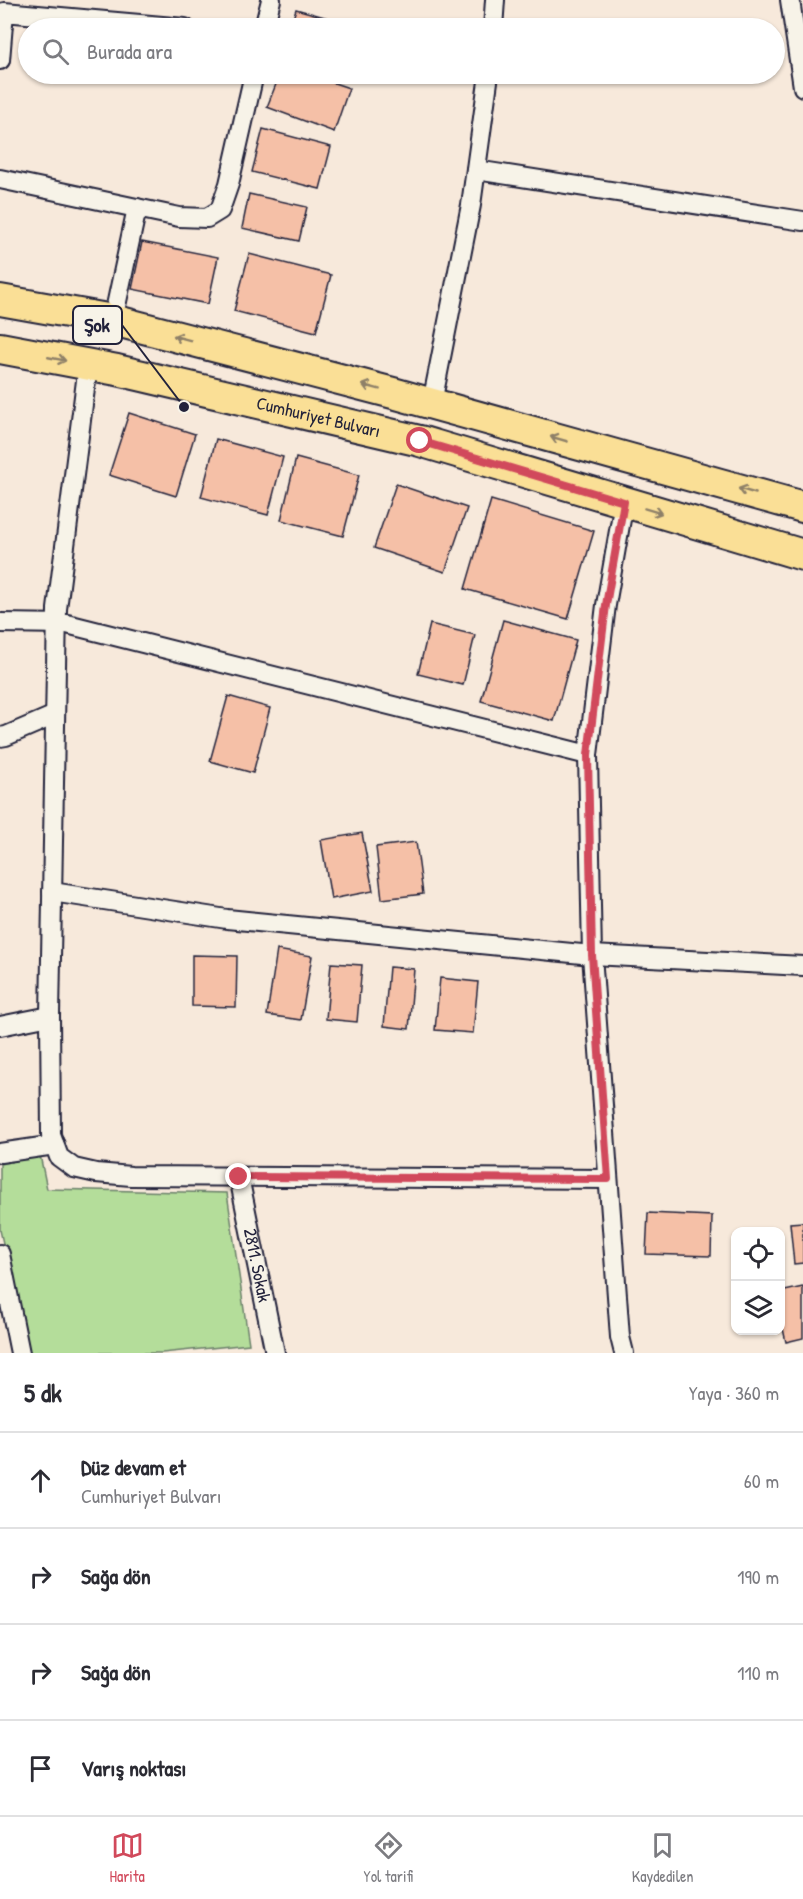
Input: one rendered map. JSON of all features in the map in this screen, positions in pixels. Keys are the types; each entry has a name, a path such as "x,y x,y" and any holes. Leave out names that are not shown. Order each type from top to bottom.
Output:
{"main road":[{"path":"0,300 113,320 432,404 803,507"},
{"name":"Cumhuriyet Bulvarı","path":"0,348 88,365 420,441 803,555"}],"street":[{"path":"266,18 271,0"},
{"path":"494,18 495,0"},
{"path":"790,0 803,87"},
{"path":"0,60 4,6 103,18"},
{"path":"0,179 179,217 207,218 220,210 252,84"},
{"path":"432,404 476,170 488,84"},
{"path":"476,170 803,221"},
{"path":"113,320 137,208"},
{"path":"88,365 57,624 50,1016 51,1135 59,1157 74,1168 96,1173 131,1176 608,1179"},
{"path":"624,502 606,605 588,755 592,955 620,1337 624,1353"},
{"path":"0,623 68,624 588,755"},
{"path":"0,737 55,715"},
{"path":"52,892 226,919 592,955 803,966"},
{"path":"0,1026 50,1016"},
{"path":"0,1153 55,1145"},
{"name":"2811. Sokak","path":"239,1177 275,1353"},
{"path":"0,1254 20,1353"}],"green space":[{"path":"40,1155 47,1189 227,1193 249,1344 162,1353 28,1353 0,1230 0,1164"}],"building":[{"path":"296,9 328,18 293,18"},
{"path":"276,84 337,84 349,88 334,132 267,107"},
{"path":"263,129 331,147 320,189 252,172"},
{"path":"249,194 307,207 299,241 242,228"},
{"path":"142,242 218,257 208,304 132,289"},
{"path":"249,254 331,275 316,332 234,311"},
{"path":"129,413 195,434 176,496 109,475"},
{"path":"216,439 283,457 268,515 201,497"},
{"path":"296,458 359,475 343,536 281,520"},
{"path":"396,484 467,508 445,572 374,548"},
{"path":"491,500 594,531 568,619 465,589"},
{"path":"503,620 576,640 554,721 481,701"},
{"path":"430,624 475,635 463,685 418,674"},
{"path":"228,696 270,708 253,773 210,761"},
{"path":"362,833 373,891 331,899 321,840"},
{"path":"416,842 423,894 382,899 376,847"},
{"path":"277,950 312,956 301,1020 267,1015"},
{"path":"192,955 237,956 236,1007 192,1006"},
{"path":"331,963 362,965 357,1022 326,1019"},
{"path":"389,967 414,969 409,1029 384,1026"},
{"path":"440,978 478,982 473,1033 435,1030"},
{"path":"648,1213 712,1216 711,1256 646,1254"},
{"path":"803,1222 803,1263 794,1264 790,1223"},
{"path":"803,1287 803,1338 786,1342 784,1335 785,1291"}],"place":[{"name":"Şok","path":"184,407"}],"route":[{"path":"239,1177 608,1179 592,955 588,755 606,605 624,502 420,441"}]}
